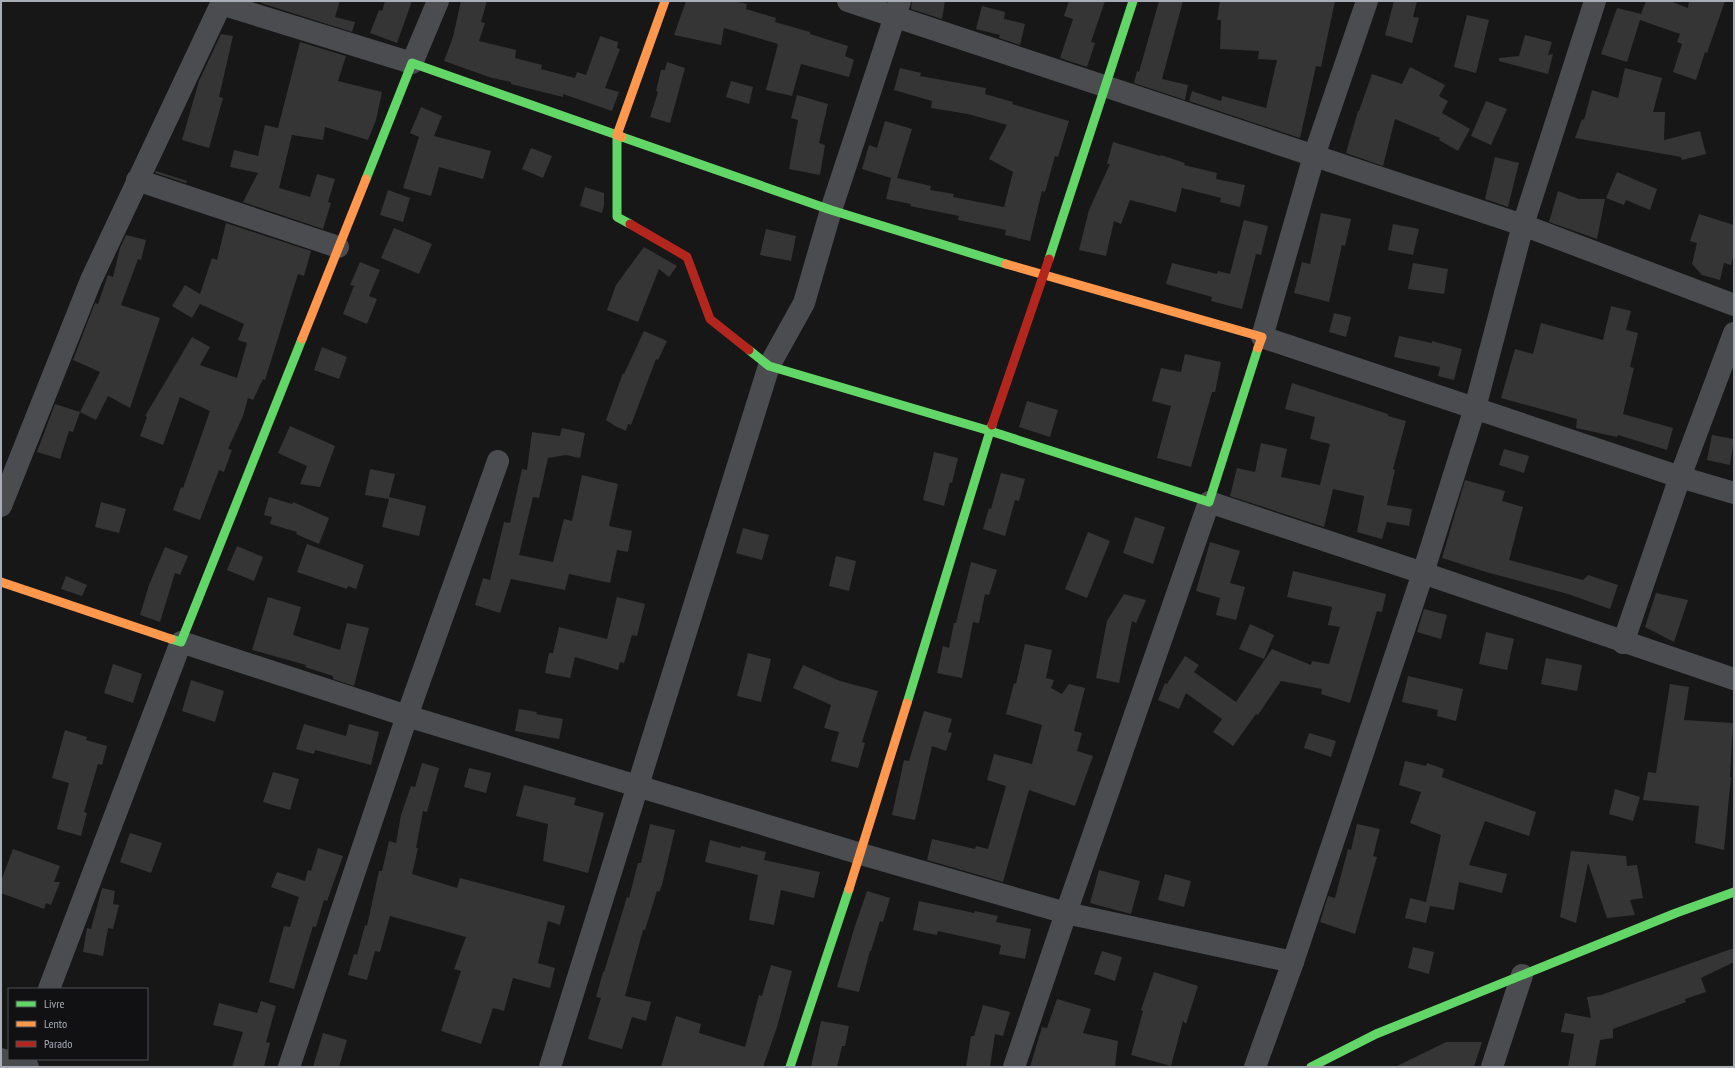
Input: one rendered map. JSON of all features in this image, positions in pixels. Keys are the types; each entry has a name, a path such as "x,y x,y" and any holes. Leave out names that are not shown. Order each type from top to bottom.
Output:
{"street":[{"path":"48,988 181,642 338,247 438,1"},
{"path":"665,1 617,134 617,218 688,257 710,319 769,366 990,431 1210,502 1423,572 1623,643 1734,679"},
{"path":"848,1 898,9 1106,87 1523,225 1734,304"},
{"path":"790,1067 861,854 990,431 1106,87 1133,1"},
{"path":"1014,1067 1066,913 1210,502 1262,337 1314,156 1367,1"},
{"path":"1254,1067 1293,962 1423,572 1474,408 1523,225 1595,1"},
{"path":"1,506 91,280 218,2 412,63 831,210 1043,276 1262,337 1734,494"},
{"path":"550,1067 769,366 804,303 831,210 898,9"},
{"path":"137,180 338,247"},
{"path":"1623,643 1680,477 1734,332"},
{"path":"289,1067 407,716 498,461"},
{"path":"1,582 407,716 861,854 1066,913 1293,962"},
{"path":"1311,1067 1376,1034 1522,974 1676,913 1734,892"},
{"path":"1492,1067 1522,974"}],"building":[{"path":"261,1 340,1 335,17 355,22 352,32 261,3"},
{"path":"385,1 412,1 397,43 370,33 379,10 382,11"},
{"path":"461,1 487,1 481,22 485,23 479,41 516,50 515,58 542,65 541,69 575,78 577,72 586,75 600,36 618,42 617,48 620,49 605,88 619,92 612,111 563,94 563,97 511,84 511,82 492,78 444,61 453,37"},
{"path":"686,1 733,1 747,4 746,9 776,18 775,22 810,32 810,34 848,46 845,56 854,60 849,77 801,64 792,96 766,90 778,44 724,28 721,45 674,35"},
{"path":"912,1 945,1 942,19 911,9"},
{"path":"1069,1 1105,1 1091,42 1095,43 1087,67 1060,58 1073,19 1064,16"},
{"path":"1159,1 1183,1 1162,79 1188,85 1185,100 1134,83 1137,71 1139,72"},
{"path":"1220,1 1335,1 1321,67 1316,66 1300,138 1189,101 1192,91 1221,101 1222,96 1266,108 1277,60 1258,59 1259,51 1220,49 1221,20 1217,20"},
{"path":"1394,1 1417,1 1413,17 1419,18 1412,43 1385,35"},
{"path":"1646,1 1670,1 1688,8 1689,1 1725,1 1707,53 1705,52 1696,80 1673,72 1682,44 1677,42 1680,34 1640,20 1627,62 1601,54 1617,8 1641,14"},
{"path":"982,6 1005,12 1004,19 1025,24 1020,45 999,38 1000,35 976,29"},
{"path":"1467,15 1489,20 1476,73 1454,67"},
{"path":"221,34 233,36 219,97 223,98 209,148 182,140 199,81"},
{"path":"1525,35 1552,42 1548,55 1553,54 1548,74 1499,61 1499,58 1519,56"},
{"path":"300,42 346,56 338,81 382,92 376,120 368,140 325,127 323,140 292,135 279,188 310,197 317,174 335,179 328,202 331,203 323,229 243,202 258,173 230,167 234,150 258,156 265,125 278,128"},
{"path":"667,62 685,68 670,123 650,117 658,92 656,91 661,70 665,70"},
{"path":"1410,67 1445,85 1439,96 1448,101 1442,113 1470,129 1458,151 1439,140 1440,138 1395,119 1383,166 1346,153 1358,111 1372,74 1402,84"},
{"path":"900,68 921,73 920,76 986,88 985,94 1013,102 1012,104 1069,121 1058,157 1055,156 1045,192 1042,191 1030,241 1005,235 1006,230 958,220 959,216 910,206 911,204 886,199 891,178 862,169 869,145 877,148 885,121 912,129 897,178 931,186 930,190 954,194 953,197 1004,207 1013,172 989,159 1007,125 968,114 931,108 932,101 894,90"},
{"path":"1625,68 1662,78 1653,112 1665,112 1664,140 1700,131 1706,154 1682,160 1681,157 1575,138 1582,119 1584,120 1592,90 1618,98"},
{"path":"731,81 753,87 749,104 726,97"},
{"path":"797,95 828,104 819,143 825,145 820,175 789,169 798,120 791,118"},
{"path":"1486,101 1507,109 1491,145 1471,136"},
{"path":"421,107 442,116 434,136 491,151 483,179 439,167 431,196 403,188 419,137 410,133"},
{"path":"1113,142 1160,156 1161,155 1185,163 1184,165 1217,173 1216,179 1245,185 1240,207 1220,202 1221,198 1182,188 1176,212 1130,200 1121,224 1114,221 1106,256 1079,250 1089,210 1110,164 1107,164"},
{"path":"531,148 552,156 543,178 522,169"},
{"path":"1495,157 1519,163 1508,207 1485,199"},
{"path":"156,171 187,181 186,183 155,173"},
{"path":"1617,172 1657,189 1650,210 1626,200 1624,205 1606,198"},
{"path":"585,187 604,193 602,213 580,206"},
{"path":"388,190 410,198 403,222 380,215"},
{"path":"1558,191 1579,199 1605,199 1597,239 1549,222"},
{"path":"1321,213 1351,219 1345,246 1342,245 1329,302 1294,293 1302,262 1310,264"},
{"path":"1699,214 1734,225 1734,253 1731,265 1724,263 1720,280 1702,275 1692,264 1697,243 1690,241"},
{"path":"1244,220 1268,226 1261,255 1256,254 1242,309 1211,301 1212,297 1166,284 1172,263 1217,274 1218,271 1230,274"},
{"path":"226,223 311,251 304,276 298,274 265,380 263,379 253,400 248,398 243,416 228,449 232,450 224,472 219,470 200,520 173,510 181,487 183,488 210,411 180,397 163,445 140,436 147,417 145,416 192,337 210,347 200,365 237,378 247,343 238,340 244,324 200,304 192,318 172,306 185,285 200,294 212,258 217,260"},
{"path":"1393,224 1419,229 1413,255 1388,250"},
{"path":"394,228 432,244 419,274 381,258"},
{"path":"766,229 796,236 791,261 760,255"},
{"path":"126,235 146,240 141,260 138,259 121,305 160,318 130,408 108,396 96,420 80,412 100,372 73,360 95,303 98,304 108,275 113,277 120,248"},
{"path":"644,247 677,266 669,277 659,269 638,322 607,310 616,285"},
{"path":"360,262 380,270 369,296 377,299 367,324 343,314 354,286 350,285"},
{"path":"1413,263 1448,269 1444,294 1408,289"},
{"path":"1611,306 1631,311 1626,330 1638,333 1630,367 1634,368 1623,414 1673,428 1667,450 1618,435 1617,437 1576,428 1577,419 1501,398 1515,349 1533,354 1541,323 1603,340"},
{"path":"1334,313 1351,317 1346,337 1329,332"},
{"path":"644,331 667,341 658,360 656,359 631,425 628,424 626,431 606,420 623,373 624,374"},
{"path":"1399,336 1432,343 1432,341 1462,349 1454,380 1438,376 1440,367 1394,357"},
{"path":"322,347 347,357 339,379 314,370"},
{"path":"1185,354 1221,362 1215,392 1212,392 1191,467 1157,458 1171,406 1152,401 1161,368 1181,372"},
{"path":"1292,383 1406,421 1393,469 1395,470 1387,505 1412,509 1409,526 1387,522 1382,539 1357,532 1364,496 1333,489 1324,527 1230,496 1237,468 1255,472 1261,443 1287,449 1281,477 1320,485 1330,444 1310,439 1315,417 1285,409"},
{"path":"1027,401 1058,410 1050,437 1019,427"},
{"path":"55,404 80,412 73,432 69,431 60,459 37,452"},
{"path":"290,426 335,446 320,487 300,484 307,466 278,453"},
{"path":"562,428 585,433 580,458 566,455 548,458 539,498 533,497 519,555 553,562 564,519 572,521 582,475 618,484 609,526 632,531 628,552 617,550 610,583 569,574 565,590 511,579 500,613 475,605 483,578 490,580 504,522 510,523 522,469 527,470 532,432 560,436"},
{"path":"1712,435 1734,439 1730,465 1707,460"},
{"path":"1504,449 1529,456 1524,473 1499,465"},
{"path":"934,452 958,458 952,483 950,482 944,506 923,500"},
{"path":"370,469 395,474 389,497 426,506 419,536 382,527 389,499 365,495"},
{"path":"1001,473 1025,479 1019,501 1015,500 1005,536 983,529 989,508 991,509"},
{"path":"1465,480 1505,491 1502,501 1523,507 1509,560 1583,580 1588,575 1618,585 1610,609 1568,594 1486,572 1442,558"},
{"path":"269,497 292,504 293,502 329,518 319,544 296,534 297,532 270,524 272,517 264,515"},
{"path":"101,502 126,509 119,533 95,527"},
{"path":"1135,517 1165,527 1153,564 1123,553"},
{"path":"743,528 769,535 762,560 736,553"},
{"path":"1088,532 1110,541 1087,598 1065,589"},
{"path":"1210,542 1240,551 1230,583 1245,587 1236,620 1216,615 1220,598 1196,591"},
{"path":"307,544 364,565 356,589 348,586 347,589 297,572"},
{"path":"237,546 263,557 254,581 227,570"},
{"path":"165,547 188,556 180,575 175,573 160,622 140,615 149,585"},
{"path":"836,556 856,561 849,591 829,586"},
{"path":"971,562 997,570 989,595 985,594 979,623 973,622 962,678 937,673 943,646 949,648 954,623 956,623"},
{"path":"1293,571 1386,594 1382,612 1377,611 1350,703 1321,694 1322,689 1281,681 1258,715 1256,714 1233,746 1213,732 1222,719 1186,693 1179,709 1158,700 1165,683 1167,684 1185,656 1199,665 1194,672 1236,702 1272,649 1311,665 1312,661 1329,664 1340,627 1328,625 1332,607 1287,597"},
{"path":"66,576 87,585 82,596 61,589"},
{"path":"1656,593 1688,600 1674,642 1645,627"},
{"path":"1124,594 1146,600 1136,623 1132,621 1119,683 1096,678 1107,621"},
{"path":"268,597 301,607 293,635 340,650 347,623 369,628 354,686 333,679 333,676 305,667 306,665 252,650"},
{"path":"617,597 645,604 637,636 632,635 624,663 620,662 618,670 575,657 570,678 545,673 549,653 553,653 559,627 607,639"},
{"path":"1424,609 1447,615 1441,639 1417,632"},
{"path":"1250,624 1274,635 1264,659 1239,649"},
{"path":"1486,632 1514,639 1507,670 1479,664"},
{"path":"1025,644 1052,650 1046,678 1054,680 1051,688 1062,694 1069,684 1085,688 1074,731 1082,733 1077,751 1093,756 1075,806 1029,790 1003,882 927,860 932,839 975,849 976,846 988,849 1006,786 987,780 994,754 1032,764 1042,725 1006,714 1014,683 1016,684"},
{"path":"748,653 771,659 761,702 737,696"},
{"path":"1546,658 1582,665 1577,691 1541,684"},
{"path":"113,664 142,674 133,703 104,693"},
{"path":"803,665 840,681 878,691 862,742 865,743 858,768 831,761 839,732 824,728 831,705 793,688"},
{"path":"1408,676 1463,689 1456,721 1437,716 1438,710 1402,702"},
{"path":"191,680 224,691 215,722 182,711"},
{"path":"1670,684 1689,687 1684,720 1733,723 1731,777 1724,850 1695,843 1699,806 1643,800 1648,772 1656,773"},
{"path":"519,709 563,719 559,739 515,731"},
{"path":"924,711 952,719 948,732 952,733 946,751 932,746 915,820 892,815 904,760 909,761"},
{"path":"304,724 346,736 349,724 379,732 371,765 315,750 314,754 296,749"},
{"path":"65,730 87,737 86,740 107,746 102,765 98,764 84,812 87,813 81,836 57,829 69,783 52,778"},
{"path":"1309,733 1336,741 1331,757 1304,748"},
{"path":"1405,761 1426,766 1427,763 1444,769 1442,777 1536,812 1529,836 1485,821 1469,865 1507,874 1502,893 1459,882 1454,910 1430,906 1426,923 1405,918 1410,898 1426,902 1441,835 1410,823 1421,792 1399,785"},
{"path":"422,763 439,768 427,812 423,811 416,848 418,848 412,874 457,888 460,878 565,906 560,925 548,921 538,963 555,968 550,988 513,978 504,1011 493,1008 481,1044 441,1031 461,971 454,969 466,937 390,916 380,952 375,951 367,980 348,975 354,954 357,955 365,925 367,926 379,871 382,871 389,841 396,843 401,815 411,786 415,787"},
{"path":"469,768 491,773 486,793 464,787"},
{"path":"273,772 299,779 290,810 263,802"},
{"path":"524,785 576,798 574,805 604,813 588,873 543,861 548,824 516,816"},
{"path":"1615,789 1640,797 1633,821 1609,814"},
{"path":"650,824 675,830 662,885 659,892 657,891 645,930 643,930 625,996 651,1002 646,1021 632,1017 622,1049 588,1039 601,998 596,997 603,972 627,897 629,898 638,863 641,863"},
{"path":"1357,824 1380,829 1373,856 1377,857 1355,934 1320,922 1328,896 1335,898 1348,849 1351,850"},
{"path":"130,833 162,843 151,873 120,862"},
{"path":"710,840 740,848 741,846 766,852 764,860 820,872 814,898 781,890 774,925 749,920 758,875 705,862"},
{"path":"318,848 343,856 327,901 324,900 316,927 313,926 294,989 269,982 284,926 290,927 299,897 271,887 277,872 305,881 308,870 311,871"},
{"path":"13,849 60,866 54,882 60,882 51,905 46,903 44,909 1,893 1,881"},
{"path":"1571,851 1626,856 1627,866 1637,865 1643,898 1630,900 1635,915 1607,918 1588,863 1576,923 1560,917"},
{"path":"1099,870 1140,881 1131,914 1090,903"},
{"path":"1165,874 1191,881 1184,907 1158,900"},
{"path":"102,888 115,891 113,904 119,905 113,929 108,928 103,956 83,952 87,928 91,929"},
{"path":"867,891 890,898 883,922 880,921 870,951 859,992 837,987"},
{"path":"919,901 974,913 975,911 998,916 996,922 1031,929 1025,959 999,954 1001,945 938,931 937,935 913,930"},
{"path":"1413,947 1434,952 1429,974 1408,968"},
{"path":"1734,948 1734,962 1701,978 1706,992 1685,999 1686,1002 1613,1029 1613,1038 1600,1040 1595,1067 1568,1067 1574,1034 1561,1032 1565,1013 1591,1018 1587,997 1601,995"},
{"path":"1102,951 1122,957 1115,981 1094,974"},
{"path":"771,965 792,971 777,1027 763,1067 661,1067 676,1016 701,1024 699,1033 745,1047 759,995 762,996"},
{"path":"1154,972 1198,986 1186,1024 1183,1021 1171,1066 1131,1055 1143,1011 1141,1010"},
{"path":"1057,999 1091,1009 1083,1033 1118,1041 1115,1067 1030,1067 1042,1027 1047,1028"},
{"path":"261,1001 276,1006 266,1042 270,1043 264,1067 232,1067 243,1032 213,1025 219,1003 257,1013"},
{"path":"983,1005 1010,1012 1003,1036 995,1034 990,1067 966,1067 971,1036 974,1036"},
{"path":"821,1021 849,1026 845,1046 842,1046 837,1067 811,1067"},
{"path":"323,1033 347,1040 339,1067 313,1067"},
{"path":"1446,1042 1482,1042 1474,1067 1395,1067"}],"traffic: fast":[{"path":"1049,259 1133,1"},
{"path":"366,179 412,63 617,135 617,217 630,224"},
{"path":"622,137 831,210 1006,264"},
{"path":"171,639 181,642 302,339"},
{"path":"992,425 990,431 1209,502 1258,348"},
{"path":"749,350 769,366 990,431 907,703"},
{"path":"790,1067 849,889"},
{"path":"1311,1067 1376,1034 1676,913 1734,892"}],"traffic: slow":[{"path":"622,137 617,135 665,1"},
{"path":"302,339 366,179"},
{"path":"1006,264 1262,337 1258,348"},
{"path":"1,582 171,639"},
{"path":"849,889 907,703"}],"traffic: jam":[{"path":"630,224 687,257 710,319 749,350"},
{"path":"992,425 1049,259"}]}
